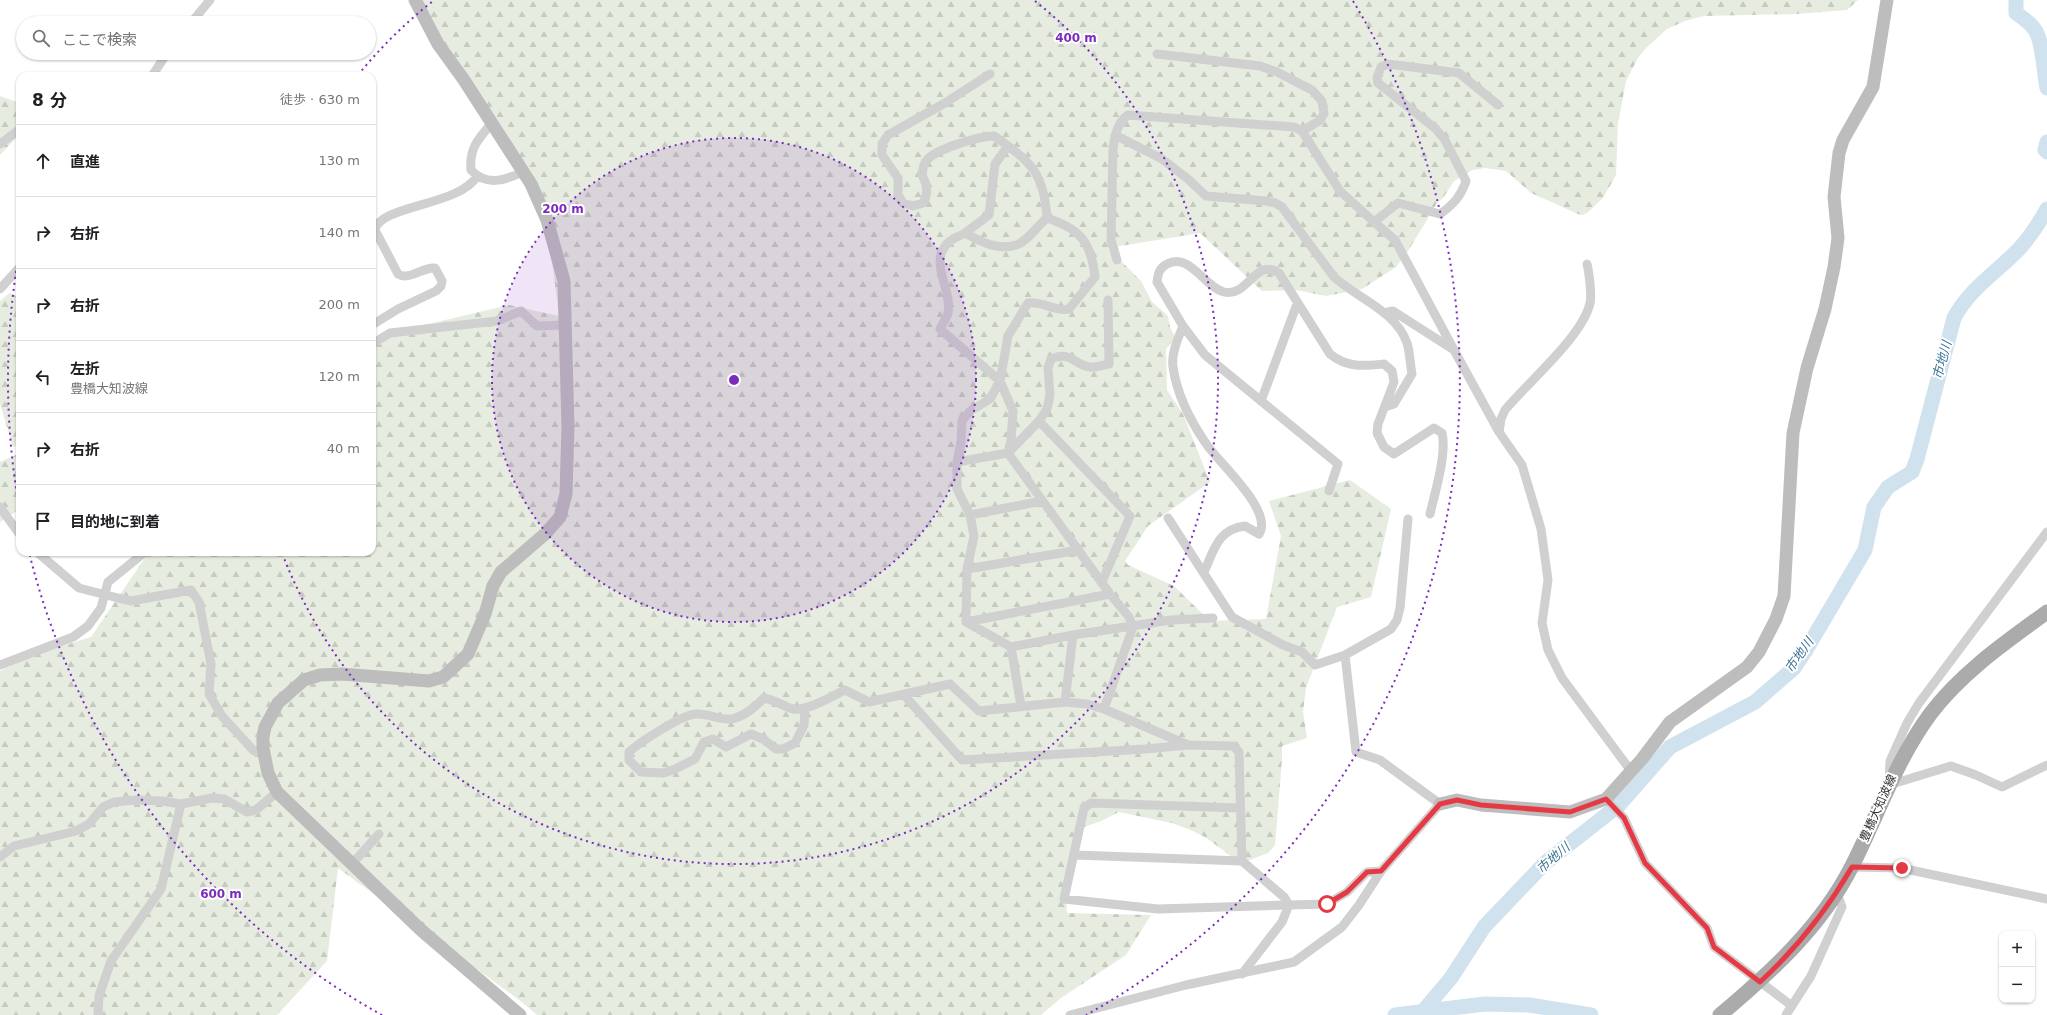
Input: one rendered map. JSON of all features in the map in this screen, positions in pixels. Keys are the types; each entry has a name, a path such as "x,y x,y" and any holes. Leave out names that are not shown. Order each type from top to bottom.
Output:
{"main road":[{"name":"豊橋大知波線","path":"1720,1015 1760,982 1804,937 1837,893 1852,867 1900,760 1931,713 1965,675 2047,612"}],"street":[{"path":"197,16 210,0"},
{"path":"414,0 438,44 464,80 531,184 547,220 564,281 564,325 568,427 566,494 560,517 545,534 500,572 493,586 485,614 468,654 443,677 429,681 342,674 320,675 304,680 278,703 268,721 263,737 264,756 268,773 277,792 351,865 422,930 520,1015"},
{"path":"1070,1015 1186,985 1294,962 1342,927 1359,905 1381,871 1440,804 1457,800 1488,805 1570,812 1606,799 1631,771 1670,722 1747,667 1759,652 1779,611 1784,596 1793,433 1807,368 1825,309 1838,238 1834,197 1839,153 1844,140 1874,87 1887,0"},
{"path":"1157,54 1260,66 1277,72 1312,90 1322,101 1324,114 1320,121 1302,131"},
{"path":"155,72 163,60"},
{"path":"1374,222 1398,203 1440,214 1452,206 1463,191 1466,180 1445,140 1436,129 1378,83 1377,78 1381,67 1388,64 1459,73 1498,105"},
{"path":"990,74 939,107 888,135 882,144 882,155 898,178 898,195 903,203 914,206 922,203 927,196 927,185 922,175 925,161 932,155 984,136 994,136 1008,146 1035,171 1042,183 1047,218"},
{"path":"1117,260 1111,240 1110,209 1115,135 1121,120 1128,115 1278,124 1294,127 1302,131 1340,191 1395,240 1499,432 1522,465 1533,497 1541,529 1548,580 1542,623 1548,650 1562,678 1631,771"},
{"path":"491,124 474,144 471,154 471,170 477,176 502,181 523,172"},
{"path":"0,144 16,132"},
{"path":"1115,135 1162,159 1188,179 1206,196 1275,203 1282,207 1334,277 1344,286 1384,313 1398,327 1407,343 1412,374 1394,404 1385,407"},
{"path":"1008,146 995,164 989,215 965,233 948,243 940,255 940,269 949,293 948,313 940,329 1000,381 1013,411 1011,442 1008,453"},
{"path":"376,227 378,222 392,214 436,201 461,190 473,183 477,176"},
{"path":"965,233 984,244 997,246 1016,245 1047,218"},
{"path":"966,622 967,569 974,536 970,514 957,489 957,462 961,442 962,421 970,410 990,399 1000,381 1008,336 1028,303 1037,302 1062,311 1069,309 1094,277 1094,266 1080,234 1066,225 1047,218"},
{"path":"376,232 381,245 398,274 406,276 421,270 435,268 442,281 441,286 436,291 376,323"},
{"path":"1329,491 1338,464 1205,355 1183,326 1157,282 1158,273 1163,266 1172,262 1181,262 1189,266 1217,290 1226,293 1236,292 1259,272 1265,269 1272,269 1279,273 1297,304 1330,354 1339,361 1360,366 1384,364 1392,371 1394,382 1378,424 1377,433 1384,447 1390,453 1399,451 1434,428 1442,433 1443,439 1440,464 1430,514"},
{"path":"1499,432 1501,419 1505,410 1574,334 1585,319 1590,302 1587,264"},
{"path":"0,288 16,271"},
{"path":"957,462 1008,453 1039,421 1047,409 1050,395 1048,368 1051,359 1059,355 1065,356 1090,368 1109,364 1108,300"},
{"path":"1262,401 1297,304"},
{"path":"376,342 390,333 491,322 521,311 537,326 564,325"},
{"path":"1384,313 1393,311 1454,350"},
{"path":"1183,326 1175,348 1173,367 1184,408 1208,447 1239,480 1261,522 1261,530 1259,534 1245,526 1226,531 1220,537 1204,572"},
{"path":"1039,421 1130,516 1102,582"},
{"path":"1008,453 1110,594 1129,617 1133,627 1104,709"},
{"path":"970,514 1042,501"},
{"path":"0,507 16,529"},
{"path":"1168,518 1232,617 1283,645 1302,652 1315,665 1345,656 1391,629 1397,620 1400,608 1408,519"},
{"path":"2047,532 1919,703 1907,723 1890,761 1889,785 1951,766 2002,787 2047,765"},
{"path":"967,569 1079,550"},
{"path":"42,556 79,588 131,601 191,590 199,602 211,664 209,694 222,716 253,750 264,756"},
{"path":"0,665 73,637 88,626 101,608 108,582 140,556"},
{"path":"966,622 1110,594"},
{"path":"966,622 1011,647 1073,635 1184,618 1212,618"},
{"path":"1065,702 1073,635"},
{"path":"1011,647 1021,706"},
{"path":"1345,656 1356,752 1380,760 1440,804"},
{"path":"805,709 804,725 795,743 784,750 776,749 763,739 751,734 726,747 712,739 704,742 695,759 664,773 641,772 629,760 629,752 636,746 662,729 695,714 731,719 753,710 764,698 772,699 795,710 805,709 845,690 869,702 950,684 978,711 1065,702 1087,704 1104,709 1188,745"},
{"path":"904,695 962,760 1145,750 1188,745 1233,746 1239,752 1242,861"},
{"path":"0,857 14,846 76,831 89,824 103,807 114,802 162,800 181,804 212,798 224,799 248,812 256,810 277,792"},
{"path":"1606,799 1624,818 1645,863 1707,928 1714,947 1792,1006"},
{"path":"1240,808 1091,803 1084,808 1075,855 1064,899 1158,909 1327,904 1347,892 1367,872 1381,871"},
{"path":"98,1015 98,996 111,961 161,889 181,804"},
{"path":"351,865 378,834"},
{"path":"1075,855 1242,861 1284,897 1289,905"},
{"path":"1852,867 1902,868 2047,899"},
{"path":"1786,1015 1811,976 1842,907 1837,893"},
{"path":"1242,974 1282,922 1289,905"}],"green space":[{"path":"419,0 1858,0 1847,10 1796,14 1704,16 1685,21 1667,29 1645,49 1638,58 1626,81 1618,123 1616,175 1603,198 1587,213 1582,215 1578,214 1531,193 1506,171 1485,168 1472,170 1454,181 1443,198 1437,203 1408,251 1396,267 1362,289 1326,296 1296,290 1262,291 1200,233 1108,248 1141,281 1152,302 1168,316 1170,327 1175,337 1166,349 1167,390 1183,414 1210,482 1148,526 1125,561 1128,565 1174,586 1210,621 1266,619 1281,536 1269,501 1350,480 1391,509 1371,597 1337,607 1306,688 1303,712 1307,738 1282,746 1275,845 1268,853 1247,861 1235,859 1205,837 1188,829 1172,823 1119,812 1101,821 1081,828 1066,893 1067,913 1151,915 1126,955 1061,998 1041,1015 537,1015 518,999 338,868 327,961 277,1015 0,1015 0,671 30,656 91,637 146,556 376,556 376,341 390,333 509,305 559,316 547,220"},
{"path":"0,96 16,102 16,138 0,155"},
{"path":"10,293 16,296 16,446 13,447 0,404 0,301"},
{"path":"16,455 16,512 0,522 0,462"}],"waterway":[{"name":"市地川","path":"2016,0 2016,13 2026,20 2038,35 2042,49 2047,88"},
{"name":"市地川","path":"2047,142 2045,150 2047,152"},
{"name":"市地川","path":"1424,1010 1451,978 1484,927 1545,863 1619,805 1670,747 1755,702 1794,668 1865,550 1874,507 1888,487 1912,472 1917,459 1954,318 1967,298 1975,289 2011,257 2023,244 2047,209"},
{"path":"1395,1015 1485,1004 1529,1005 1591,1015"}],"route":[{"path":"1327,904 1347,892 1367,872 1381,871 1440,804 1457,800 1481,805 1570,812 1606,799 1624,818 1645,863 1707,928 1714,947 1760,982 1804,937 1837,893 1852,867 1902,868"}]}
